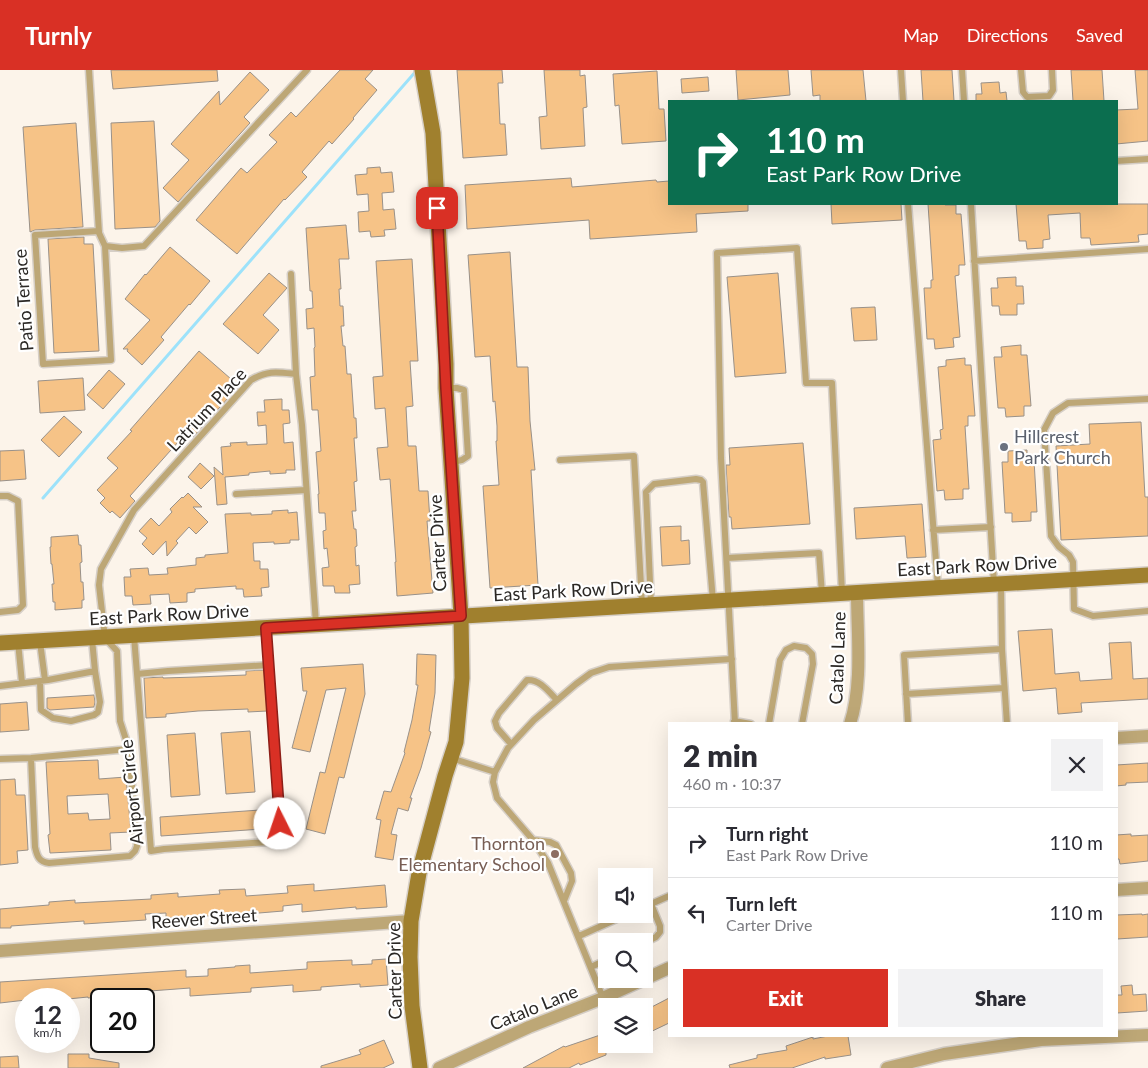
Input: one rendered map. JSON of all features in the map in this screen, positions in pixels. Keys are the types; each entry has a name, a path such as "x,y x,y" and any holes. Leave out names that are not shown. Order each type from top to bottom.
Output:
{"main road":[{"name":"Carter Drive","path":"420,1068 412,1006 411,921 419,873 456,742 462,678 461,616 432,133 422,70"},
{"name":"East Park Row Drive","path":"0,643 1148,575"}],"street":[{"name":"Catalo Lane","path":"850,593 858,668 856,695 851,722"},
{"path":"1118,738 1148,736"},
{"path":"1118,890 1148,888"},
{"name":"Reever Street","path":"0,951 411,921"},
{"name":"Catalo Lane","path":"603,998 668,968"},
{"name":"Catalo Lane","path":"439,1068 529,1027 598,1000"},
{"path":"1118,1036 1148,1035"},
{"path":"887,1068 944,1054 1041,1040 1105,1037"}],"lane":[{"name":"Patio Terrace","path":"89,70 99,231 105,246 111,360 43,364 35,235 99,231"},
{"path":"105,246 122,248 144,246 307,70"},
{"path":"901,70 903,100"},
{"path":"962,70 964,100"},
{"path":"1021,70 1022,92 1027,98 1049,96 1053,90 1052,70"},
{"path":"1118,162 1148,159"},
{"path":"908,205 938,587"},
{"path":"971,205 991,527 998,584 1006,722"},
{"path":"734,722 722,458 717,253 797,248 806,383 832,383 850,593"},
{"path":"974,260 1148,249"},
{"path":"291,274 296,374 302,424 317,625"},
{"name":"Latrium Place","path":"43,680 41,710 53,718 71,721 94,715 98,712 100,702 95,671 99,638 99,585 101,569 134,510 251,380 261,374 276,372 296,374"},
{"path":"1148,399 1068,403 1053,413 1044,430 1051,536 1073,562 1074,609 1093,616 1148,611"},
{"path":"560,460 634,456 647,605"},
{"path":"647,605 646,492 654,484 696,479 703,482 713,601"},
{"path":"236,494 306,490"},
{"path":"0,496 8,496 18,501 23,606 18,610 0,612"},
{"path":"934,530 991,527"},
{"path":"727,558 819,553 822,594"},
{"name":"Airport Circle","path":"134,636 151,851 269,842 280,824 266,628"},
{"name":"Airport Circle","path":"31,758 35,847 41,860 49,863 130,856 135,851 129,749 120,721 117,651 99,638"},
{"path":"40,641 43,680"},
{"path":"18,642 22,683"},
{"path":"770,722 780,660 786,650 794,646 806,648 812,654 813,664 802,722"},
{"path":"908,722 904,655 1002,649"},
{"path":"603,998 592,967 548,863 534,840 497,798 493,782 495,772 511,744 534,720 591,673 609,667 732,659"},
{"path":"137,674 269,665"},
{"path":"0,686 95,671"},
{"path":"511,744 497,728 495,721 499,713 527,680 532,680 542,685 557,700"},
{"path":"906,694 1004,688"},
{"name":"Airport Circle","path":"0,759 129,749"},
{"path":"451,758 495,772"},
{"path":"534,840 550,842 556,845 571,873 572,881 564,901"},
{"path":"653,903 668,896"},
{"path":"653,909 660,926 660,932 653,938"},
{"path":"579,936 608,923"},
{"path":"592,967 598,964"}],"building":[{"path":"111,70 217,70 218,81 113,89"},
{"path":"340,70 373,70 365,79 377,90 332,144 329,141 302,172 307,177 284,199 237,254 196,220 241,168 247,173 277,142 269,135 291,112 296,117"},
{"path":"457,70 502,70 503,83 498,83 500,124 505,124 507,155 463,158"},
{"path":"544,70 580,70 580,76 585,75 587,107 583,108 585,146 541,149 539,117 547,116"},
{"path":"736,70 788,70 790,95 738,100"},
{"path":"811,70 863,70 866,100 820,100 820,95 813,96"},
{"path":"921,70 952,70 954,100 923,100"},
{"path":"1071,70 1102,70 1104,100 1073,100"},
{"path":"1135,70 1148,70 1148,141 1118,144 1118,110 1138,109"},
{"path":"657,71 659,109 664,109 666,141 622,144 619,105 615,106 613,74"},
{"path":"250,72 269,90 244,117 250,123 178,202 163,188 189,160 171,144 219,91 220,105"},
{"path":"708,77 709,91 682,93 681,79"},
{"path":"999,82 1000,93 1006,92 1007,100 976,100 976,94 982,94 981,83"},
{"path":"154,121 160,221 155,227 115,229 111,123"},
{"path":"76,123 83,227 35,230 30,232 23,127"},
{"path":"380,167 381,173 392,172 394,192 382,193 383,210 394,209 396,229 384,230 385,236 371,237 370,231 359,232 358,212 369,211 368,194 357,195 355,175 367,174 367,168"},
{"path":"571,178 572,187 656,180 657,182 668,181 668,205 748,205 748,211 696,214 697,232 590,239 589,220 467,229 465,185"},
{"path":"1148,204 1148,234 1138,235 1139,242 1091,245 1090,238 1081,238 1080,213 1048,215 1050,239 1043,240 1043,248 1027,249 1026,241 1019,241 1016,205"},
{"path":"831,205 901,205 902,220 832,224"},
{"path":"928,205 956,205 956,214 961,214 965,265 959,265 959,275 955,276 960,337 953,338 954,347 935,349 934,339 927,339 924,288 931,288 931,280 933,280"},
{"path":"346,225 349,259 339,259 341,289 339,289 340,306 343,306 344,326 341,326 343,346 345,346 347,374 351,374 354,418 356,418 357,438 354,438 357,481 354,482 356,511 352,511 354,529 356,529 356,566 359,565 360,584 349,585 350,593 335,593 334,586 323,586 322,568 329,567 327,548 324,549 325,513 319,513 316,452 321,451 318,410 312,410 310,377 315,376 315,347 314,328 307,329 306,309 313,308 312,291 310,291 306,228"},
{"path":"84,237 84,244 93,244 99,351 54,353 48,239"},
{"path":"170,247 210,281 161,337 164,340 142,365 127,351 128,349 123,349 150,320 125,299"},
{"path":"510,252 517,367 528,367 530,421 535,470 531,470 538,585 490,588 483,486 499,485 496,441 497,426 495,401 493,402 490,356 475,357 468,255"},
{"path":"412,259 418,361 410,361 413,406 406,407 408,446 416,446 419,491 428,491 430,521 427,521 433,593 397,596 390,479 380,480 377,448 388,447 385,408 375,409 373,377 383,376 376,261"},
{"path":"269,273 287,288 263,315 279,330 258,354 223,324"},
{"path":"778,273 786,373 735,377 727,277"},
{"path":"1016,277 1016,286 1023,286 1024,304 1017,304 1017,315 1000,315 999,306 992,306 991,288 998,288 997,278"},
{"path":"875,307 877,340 854,341 851,308"},
{"path":"1021,345 1021,355 1027,355 1031,406 1024,406 1024,416 1006,417 1005,408 998,408 994,357 1002,357 1001,347"},
{"path":"199,351 239,386 193,437 187,432 130,496 135,501 120,518 112,511 110,513 100,503 105,498 97,490 118,468 107,458"},
{"path":"965,358 965,365 971,365 975,416 968,416 968,426 965,426 969,489 963,489 963,499 945,500 944,490 937,491 933,440 941,439 940,430 943,429 938,367 946,366 946,360"},
{"path":"109,370 125,384 103,409 87,395"},
{"path":"83,378 85,410 40,413 38,381"},
{"path":"282,399 282,410 289,410 290,423 283,424 284,443 293,442 295,470 286,470 286,473 270,474 270,471 225,477 227,504 217,505 214,467 223,475 221,447 231,446 230,443 247,442 247,445 267,444 266,425 258,426 257,412 265,412 264,400"},
{"path":"64,416 82,432 59,457 41,440"},
{"path":"1141,422 1145,497 1148,497 1148,536 1061,540 1056,446 1090,444 1089,424"},
{"path":"803,443 810,524 732,529 731,517 729,517 726,465 730,465 729,448"},
{"path":"24,450 26,479 0,481 0,451"},
{"path":"1027,450 1027,460 1034,460 1037,512 1031,512 1031,521 1012,522 1012,513 1005,513 1002,462 1008,462 1008,451"},
{"path":"200,463 214,476 201,489 188,477"},
{"path":"188,493 202,507 193,507 208,522 196,534 189,527 176,541 178,543 167,556 166,541 153,555 142,544 147,538 139,531 151,518 159,526 172,512 170,509"},
{"path":"922,504 926,557 907,558 905,536 856,539 854,508"},
{"path":"288,510 288,513 297,512 299,540 290,540 290,543 253,543 254,561 260,561 260,569 268,569 269,587 261,588 262,596 244,597 243,589 236,589 236,586 195,589 195,592 187,593 187,602 170,603 169,594 150,595 151,604 133,605 132,596 125,596 124,577 131,577 130,569 148,568 149,575 168,574 167,568 196,565 196,558 205,557 205,555 228,553 225,514 272,514 272,511"},
{"path":"681,526 681,541 689,540 690,564 662,566 660,527"},
{"path":"78,535 79,545 81,545 82,562 80,563 81,582 83,582 84,600 82,600 82,608 55,610 52,584 54,584 51,564 51,537"},
{"path":"1052,629 1055,674 1079,672 1080,681 1112,679 1109,643 1131,642 1133,679 1148,678 1148,699 1081,703 1082,712 1058,714 1056,688 1023,691 1018,631"},
{"path":"417,654 436,655 435,693 429,731 431,732 410,798 412,798 408,811 398,808 391,834 397,835 393,860 375,857 381,820 376,819 384,791 391,792 405,753 418,685 416,685"},
{"path":"363,664 365,694 344,778 339,777 325,834 306,829 320,772 325,773 346,688 326,690 310,752 292,748 307,691 303,691 301,668"},
{"path":"264,670 267,711 248,712 248,709 198,711 166,714 166,717 146,718 144,678 246,675 246,671"},
{"path":"94,695 94,707 50,710 47,708 47,698"},
{"path":"27,702 29,730 0,732 0,704"},
{"path":"250,731 255,792 226,794 221,733"},
{"path":"195,733 200,795 171,797 167,735"},
{"path":"98,760 99,779 126,777 131,832 110,833 111,850 50,853 46,762","holes":["108,794 110,819 89,820 88,813 68,814 67,796"]},
{"path":"1148,763 1148,782 1126,783 1126,785 1118,786 1118,765"},
{"path":"15,779 16,795 25,795 28,850 17,851 18,863 0,865 0,780"},
{"path":"260,810 262,829 161,836 160,817"},
{"path":"1118,835 1148,835 1148,861 1120,864 1118,859"},
{"path":"314,884 314,891 385,885 387,907 356,909 356,907 302,912 302,904 283,906 283,911 247,914 166,918 166,913 145,914 146,920 84,924 84,921 0,928 0,909 49,905 49,902 75,900 75,903 151,899 151,895 178,893 178,897 220,894 219,890 245,889 246,896 288,893 287,886"},
{"path":"1148,914 1148,937 1118,939 1118,915"},
{"path":"386,959 388,985 360,987 360,984 321,987 321,990 293,992 293,985 251,988 251,992 190,996 190,988 155,991 155,988 90,988 90,998 88,998 80,998 80,988 15,988 15,1001 0,1003 0,982 186,970 186,977 208,976 208,969 235,966 250,965 250,973 307,969 307,962 352,960 352,965 372,964 372,960"},
{"path":"1132,985 1133,995 1146,994 1147,1011 1118,1013 1118,995 1122,995 1121,986"},
{"path":"668,999 668,1023 653,1031 653,1006"},
{"path":"598,1036 598,1053 606,1053 606,1055 569,1068 523,1068 564,1046"},
{"path":"813,1037 813,1039 848,1037 851,1055 825,1059 825,1057 792,1068 730,1068 729,1065 757,1058 757,1055 787,1050 786,1046"},
{"path":"384,1040 394,1063 383,1068 321,1068 321,1066 361,1054 359,1050"},
{"path":"68,1054 89,1054 89,1058 119,1063 119,1068 68,1068"},
{"path":"18,1056 19,1068 0,1068 0,1057"}],"waterway":[{"path":"43,498 417,70"}],"place":[{"name":"Hillcrest Park Church","path":"1004,447"},
{"name":"Thornton Elementary School","path":"555,854"}],"route":[{"path":"280,824 266,628 461,616 446,388 437,208"}]}
